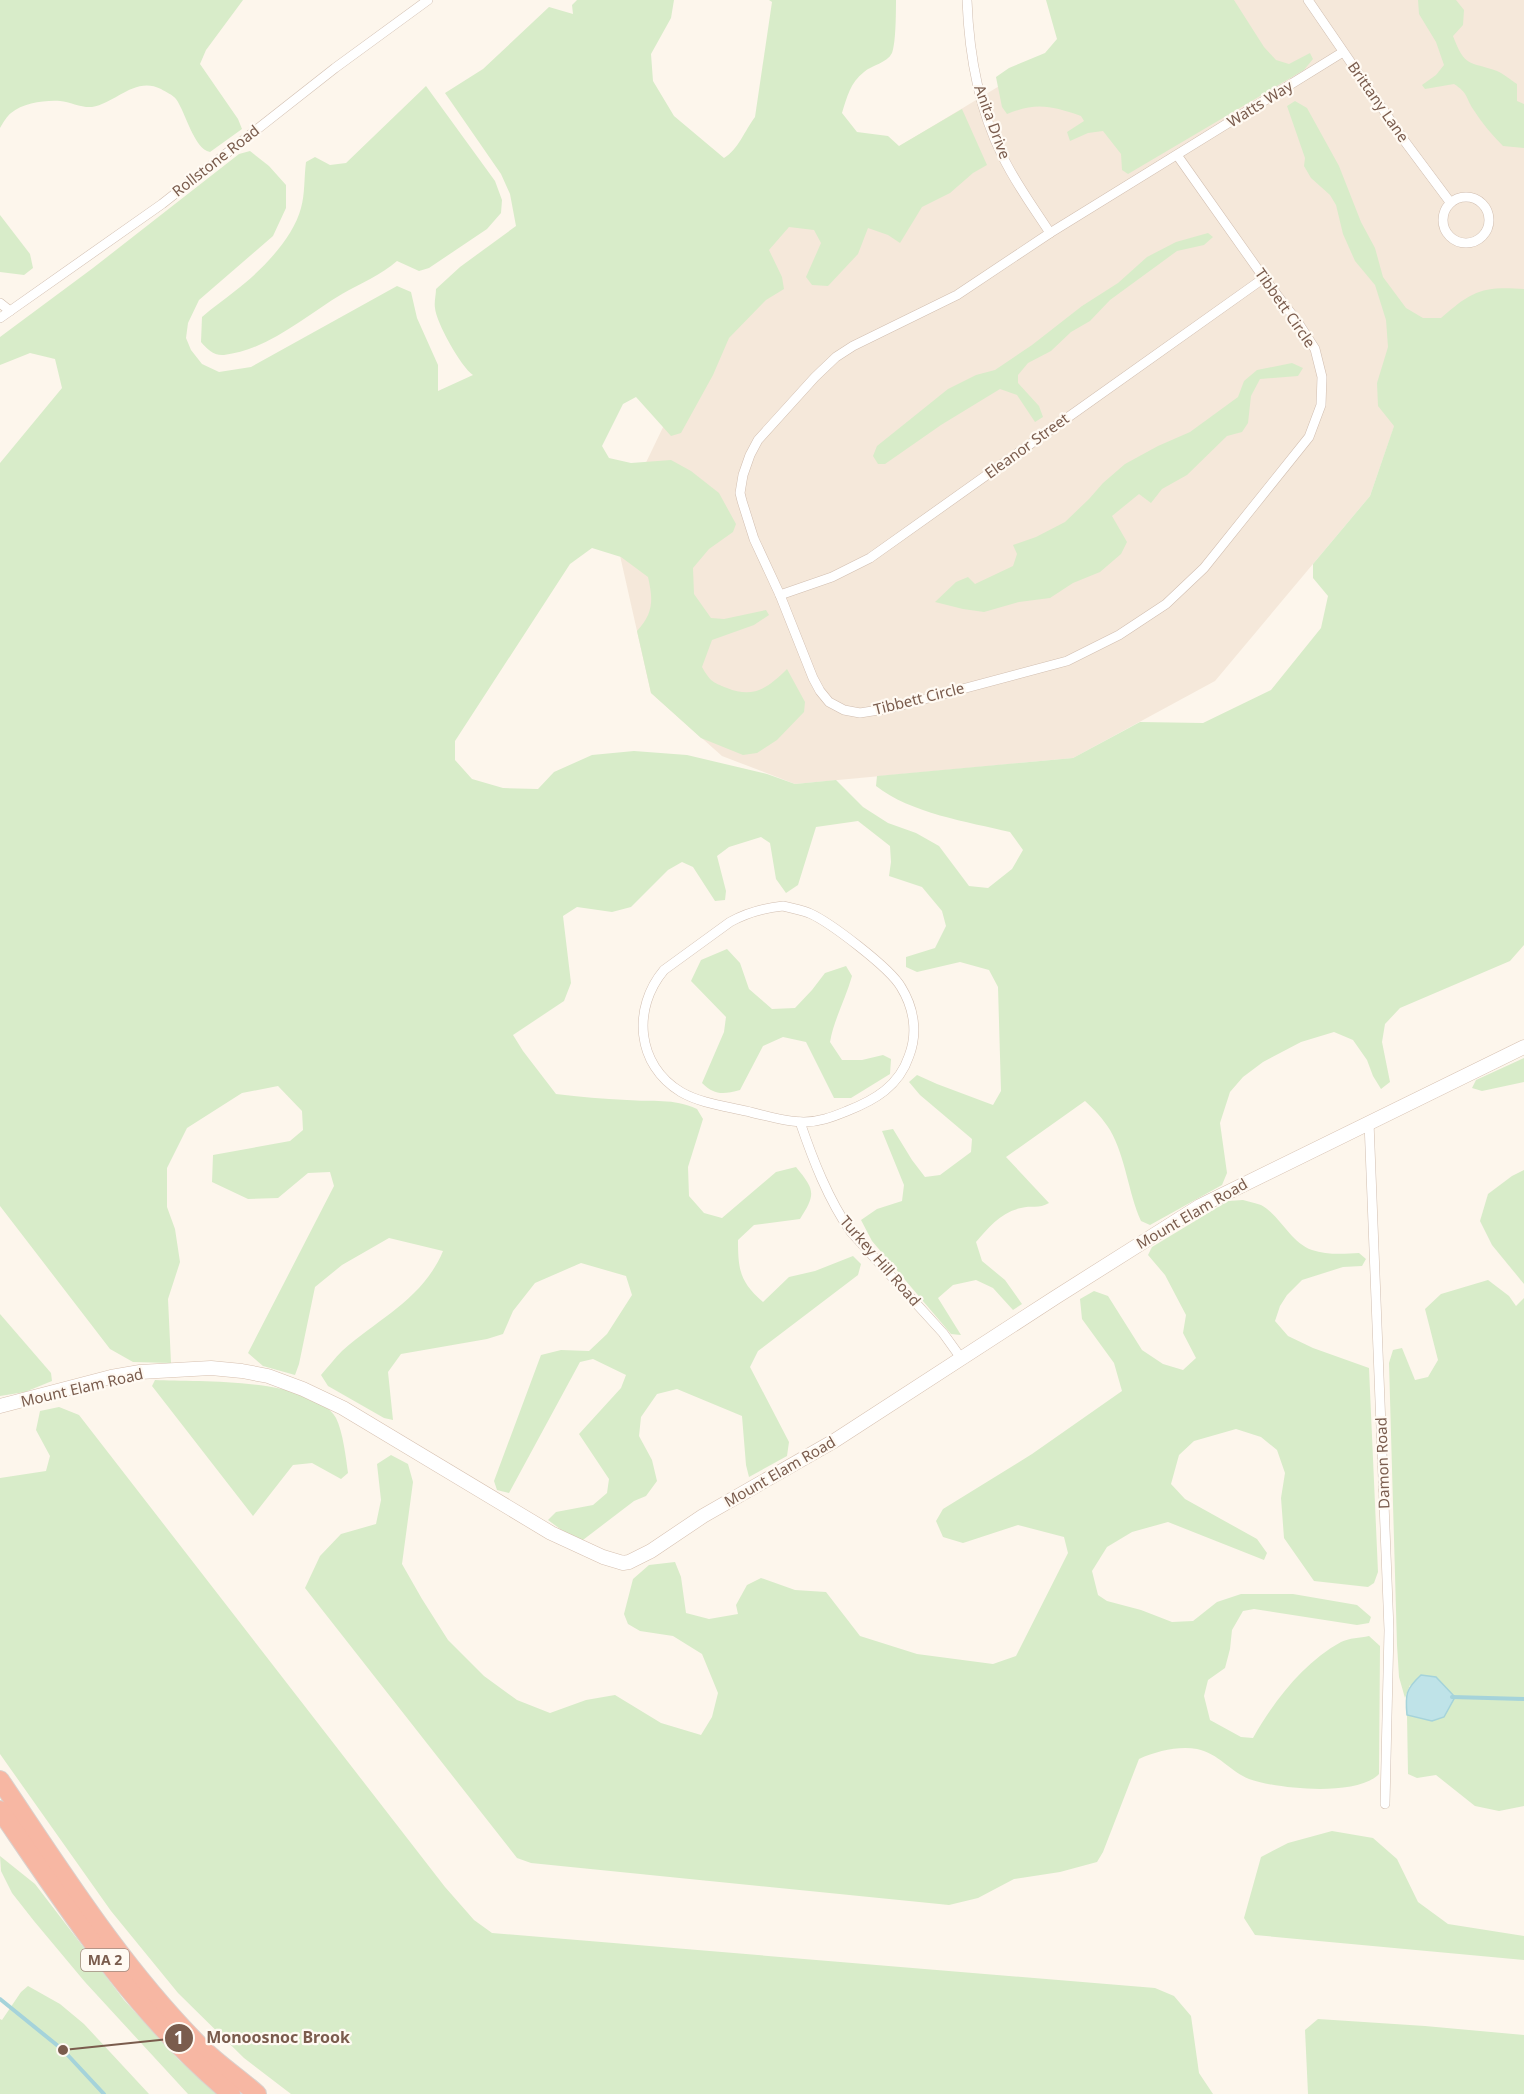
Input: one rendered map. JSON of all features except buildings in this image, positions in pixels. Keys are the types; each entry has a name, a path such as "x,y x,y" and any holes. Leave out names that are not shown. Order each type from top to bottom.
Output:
{"highway":[{"name":"MA 2","path":"0,1780 95,1917 163,2005 202,2048 257,2094"},
{"name":"MA 2","path":"0,1810 120,1979 181,2050 231,2094"}],"main road":[{"name":"Mount Elam Road","path":"0,1406 111,1377 140,1372 211,1368 268,1376 343,1408 551,1533 592,1552 623,1563 629,1562 643,1556 703,1516 809,1457 1200,1206 1524,1047"}],"street":[{"name":"Rollstone Road","path":"0,318 162,204 335,68 428,0"},
{"name":"Anita Drive","path":"967,0 972,63 995,138 1008,166 1050,233"},
{"name":"Brittany Lane","path":"1308,0 1450,202"},
{"name":"Watts Way","path":"1177,155 1343,52"},
{"name":"Tibbett Circle","path":"1177,155 1315,349 1322,377 1321,405 1309,437 1204,568 1166,604 1119,635 1067,661 891,708 860,713 844,710 829,702 820,691 754,539 740,494 748,461 758,440 836,357 957,295 1050,233 1177,155"},
{"path":"1465,196 1480,201 1485,207 1489,222 1482,237 1476,241 1461,243 1448,236 1442,222 1445,208 1450,202 1465,196"},
{"name":"Eleanor Street","path":"780,595 832,577 870,558 1264,278"},
{"path":"0,303 10,310"},
{"path":"783,906 810,913 879,964 890,973 906,996 914,1022 914,1036 907,1063 891,1086 869,1102 825,1120 800,1122 703,1101 681,1092 655,1068 643,1035 642,1023 646,1000 656,979 664,970 730,922 755,910 769,907 783,906"},
{"name":"Turkey Hill Road","path":"800,1122 819,1170 851,1232 944,1333 961,1358"},
{"name":"Damon Road","path":"1369,1122 1389,1630 1385,1804"}],"shaded area":[{"path":"1142,0 1524,0 1524,311 1408,386 1370,496 1215,681 1073,758 795,784 722,756 651,693 614,529 757,232"}],"green space":[{"path":"0,0 243,0 206,50 200,64 238,119 242,129 210,152 204,149 195,138 175,98 152,86 134,88 101,105 92,107 60,101 28,105 11,113 0,128"},
{"path":"577,0 674,0 671,18 651,54 653,81 674,116 724,158 737,145 755,117 772,2 769,0 896,0 892,53 855,81 842,113 857,132 888,136 899,146 962,109 987,165 973,173 950,193 922,207 900,243 888,235 868,228 858,254 828,286 812,285 806,277 821,243 814,230 789,227 769,250 782,277 784,289 766,300 729,338 713,375 681,433 671,436 636,397 623,404 602,446 609,458 631,463 671,460 691,471 719,493 736,524 733,532 709,549 693,568 694,594 711,618 724,619 766,610 769,615 754,625 712,640 702,667 709,678 715,682 736,691 745,692 760,690 787,669 805,702 804,712 777,740 757,753 743,755 701,738 651,693 637,631 647,618 651,606 648,577 621,557 592,548 570,564 455,741 455,760 472,779 503,788 538,789 554,772 592,755 634,751 687,755 767,774 795,784 836,780 863,807 888,823 916,833 939,846 969,886 988,888 1012,869 1023,850 1010,832 958,820 905,803 876,786 877,776 1073,758 1140,722 1203,723 1271,690 1321,628 1328,596 1313,578 1313,564 1370,496 1394,426 1378,406 1377,383 1388,347 1386,320 1375,285 1355,261 1343,234 1336,205 1330,195 1311,178 1304,166 1305,158 1287,106 1295,101 1307,108 1339,166 1361,222 1375,248 1383,277 1406,308 1423,318 1441,318 1478,292 1498,288 1524,289 1524,945 1510,961 1400,1008 1385,1024 1382,1042 1390,1082 1381,1089 1367,1060 1353,1040 1334,1032 1301,1042 1263,1062 1243,1077 1230,1092 1220,1123 1227,1173 1222,1185 1150,1225 1141,1221 1120,1152 1110,1130 1085,1101 1006,1157 1049,1203 1007,1213 985,1231 976,1242 982,1261 1005,1280 1022,1304 1013,1310 993,1288 976,1280 953,1285 938,1298 961,1335 951,1334 872,1241 861,1220 877,1209 902,1201 904,1185 882,1131 893,1129 925,1177 940,1175 971,1152 972,1139 920,1095 909,1082 917,1075 993,1105 1001,1091 998,987 989,970 960,962 917,972 906,967 906,957 935,948 946,926 942,911 922,887 889,876 890,846 858,821 816,827 798,885 786,893 776,879 770,843 761,837 729,847 717,856 726,891 725,900 715,901 693,867 682,862 668,870 631,907 612,912 577,907 563,916 571,983 564,1001 513,1035 556,1094 671,1102 697,1109 703,1119 688,1167 689,1196 704,1213 722,1218 776,1172 796,1167 807,1181 811,1192 809,1204 800,1219 754,1225 738,1240 742,1275 749,1288 763,1302 789,1277 815,1271 853,1256 861,1264 858,1275 758,1351 750,1367 789,1442 787,1456 749,1477 742,1416 677,1389 657,1394 641,1417 639,1436 652,1460 657,1481 646,1496 634,1501 579,1543 548,1520 556,1512 593,1505 607,1493 609,1479 579,1434 621,1388 626,1375 593,1359 580,1362 509,1493 497,1490 494,1481 541,1355 561,1350 589,1351 607,1334 632,1295 626,1276 581,1263 535,1283 513,1311 503,1334 487,1339 401,1354 388,1372 393,1420 384,1418 328,1386 321,1375 342,1351 412,1295 434,1268 443,1251 389,1238 342,1265 315,1287 295,1375 263,1366 248,1353 334,1186 330,1172 308,1173 278,1198 248,1199 212,1182 213,1155 290,1141 303,1130 302,1111 278,1086 242,1093 187,1128 167,1168 167,1207 175,1229 180,1262 168,1299 171,1363 133,1362 110,1349 0,1206 0,463 62,388 55,359 30,353 0,365 0,337 239,154 250,151 269,166 286,185 286,208 273,236 199,300 188,323 186,338 191,350 202,364 219,372 251,367 397,286 411,292 417,318 438,365 438,391 473,375 456,354 436,315 436,289 460,267 516,226 510,194 501,174 445,93 483,69 549,7 573,14 572,5"},
{"path":"1046,0 1234,0 1264,47 1276,60 1289,64 1310,53 1313,59 1304,70 1128,174 1122,170 1121,154 1103,131 1088,133 1070,141 1067,132 1084,121 1081,116 1044,107 1027,108 1007,114 1002,107 996,77 1009,68 1045,53 1057,39"},
{"path":"1418,0 1456,0 1464,10 1463,25 1453,36 1461,54 1469,62 1497,71 1517,84 1517,101 1524,104 1524,148 1503,146 1480,119 1459,87 1454,84 1425,89 1422,85 1436,75 1444,65 1436,42 1419,14"},
{"path":"426,86 495,181 502,200 501,213 487,229 429,268 419,271 397,261 286,331 256,346 224,355 208,349 201,342 202,317 255,274 283,243 297,220 301,208 306,162 315,157 330,165 346,163"},
{"path":"0,215 30,254 33,268 24,275 0,272"},
{"path":"1208,233 1213,237 1204,245 1177,251 1110,300 1090,321 1071,332 1051,351 1028,363 1018,375 1018,383 1039,406 1043,417 1035,422 1017,395 1000,389 941,425 885,464 878,464 873,456 877,446 948,389 976,375 995,370 1082,306 1118,283 1147,257 1176,242"},
{"path":"1292,363 1303,368 1298,376 1260,379 1251,396 1248,423 1242,432 1227,436 1187,475 1162,489 1151,503 1139,494 1112,516 1127,542 1121,554 1100,572 1073,583 1050,598 1019,602 984,612 935,602 956,582 968,577 975,584 1013,566 1017,554 1013,545 1036,537 1065,522 1125,464 1190,432 1238,397 1244,381 1257,370"},
{"path":"727,949 740,963 749,989 772,1009 795,1008 825,973 846,966 852,976 830,1042 842,1060 862,1060 883,1055 891,1059 890,1074 851,1098 834,1098 806,1042 783,1037 763,1046 740,1090 720,1093 707,1087 702,1083 724,1032 726,1017 691,981 701,960"},
{"path":"1524,1058 1524,1082 1482,1091 1472,1088 1476,1080"},
{"path":"1524,1170 1524,1284 1492,1245 1480,1221 1488,1194"},
{"path":"1243,1200 1261,1205 1268,1210 1291,1235 1312,1250 1341,1254 1359,1253 1366,1259 1362,1266 1343,1267 1302,1280 1287,1295 1275,1321 1288,1336 1313,1348 1369,1368 1378,1572 1374,1583 1368,1587 1314,1581 1284,1538 1281,1498 1285,1473 1277,1450 1261,1437 1236,1429 1194,1441 1179,1455 1171,1484 1185,1499 1257,1539 1267,1553 1264,1560 1168,1522 1132,1532 1107,1547 1092,1571 1098,1595 1107,1601 1141,1610 1172,1622 1193,1621 1217,1602 1241,1594 1293,1594 1357,1605 1371,1617 1369,1623 1357,1625 1254,1609 1243,1611 1232,1630 1225,1668 1208,1680 1204,1696 1210,1720 1241,1737 1253,1738 1280,1697 1314,1661 1341,1642 1369,1636 1380,1646 1379,1774 1368,1781 1336,1788 1278,1786 1249,1779 1205,1751 1190,1748 1153,1754 1139,1759 1097,1862 1060,1872 1014,1879 978,1898 949,1905 531,1863 517,1858 305,1588 320,1556 341,1534 376,1524 381,1500 377,1464 391,1455 408,1464 413,1482 402,1564 422,1599 448,1640 484,1676 517,1700 550,1713 586,1700 615,1695 661,1723 701,1735 712,1717 718,1693 702,1654 673,1636 640,1631 628,1624 624,1614 633,1579 649,1565 675,1562 681,1577 686,1613 709,1619 738,1614 736,1605 747,1585 761,1578 795,1590 826,1592 860,1636 917,1654 993,1664 1016,1656 1068,1553 1064,1537 1018,1525 963,1543 943,1537 936,1521 943,1509 1032,1454 1122,1391 1114,1363 1082,1319 1080,1299 1094,1291 1108,1296 1142,1350 1163,1364 1183,1370 1196,1358 1183,1333 1186,1315 1165,1275 1148,1255 1152,1247 1228,1201"},
{"path":"1488,1280 1509,1296 1516,1306 1524,1298 1524,1806 1499,1811 1475,1806 1436,1775 1417,1778 1408,1774 1407,1715 1432,1721 1410,1685 1405,1698 1399,1677 1389,1363 1393,1350 1402,1348 1415,1380 1428,1377 1438,1360 1425,1309 1441,1294"},
{"path":"0,1314 51,1373 52,1381 25,1392 0,1396"},
{"path":"155,1380 253,1384 304,1395 323,1405 336,1418 348,1473 341,1479 312,1463 293,1465 253,1516 152,1386"},
{"path":"59,1407 79,1415 445,1887 474,1920 492,1933 1155,1988 1174,1996 1191,2016 1199,2073 1213,2094 291,2094 244,2058 178,1993 111,1911 0,1754 0,1478 46,1471 50,1456 36,1430 40,1411"},
{"path":"1332,1831 1373,1838 1397,1859 1418,1902 1448,1924 1524,1936 1524,1960 1255,1935 1244,1918 1261,1857 1288,1843"},
{"path":"0,1856 35,1884 124,2000 179,2060 217,2094 188,2094 85,1982 12,1893 1,1871"},
{"path":"28,1986 60,2004 84,2024 149,2094 0,2094 0,2019 2,2020 21,1992"},
{"path":"1318,2019 1524,2035 1524,2094 1308,2094 1305,2030"}],"water":[{"path":"1421,1675 1436,1677 1455,1697 1444,1717 1432,1721 1407,1715 1408,1692"}],"waterway":[{"path":"1452,1697 1524,1699"},
{"path":"0,1999 63,2050 104,2094"}],"place":[{"name":"Monoosnoc Brook","path":"63,2050"}]}
